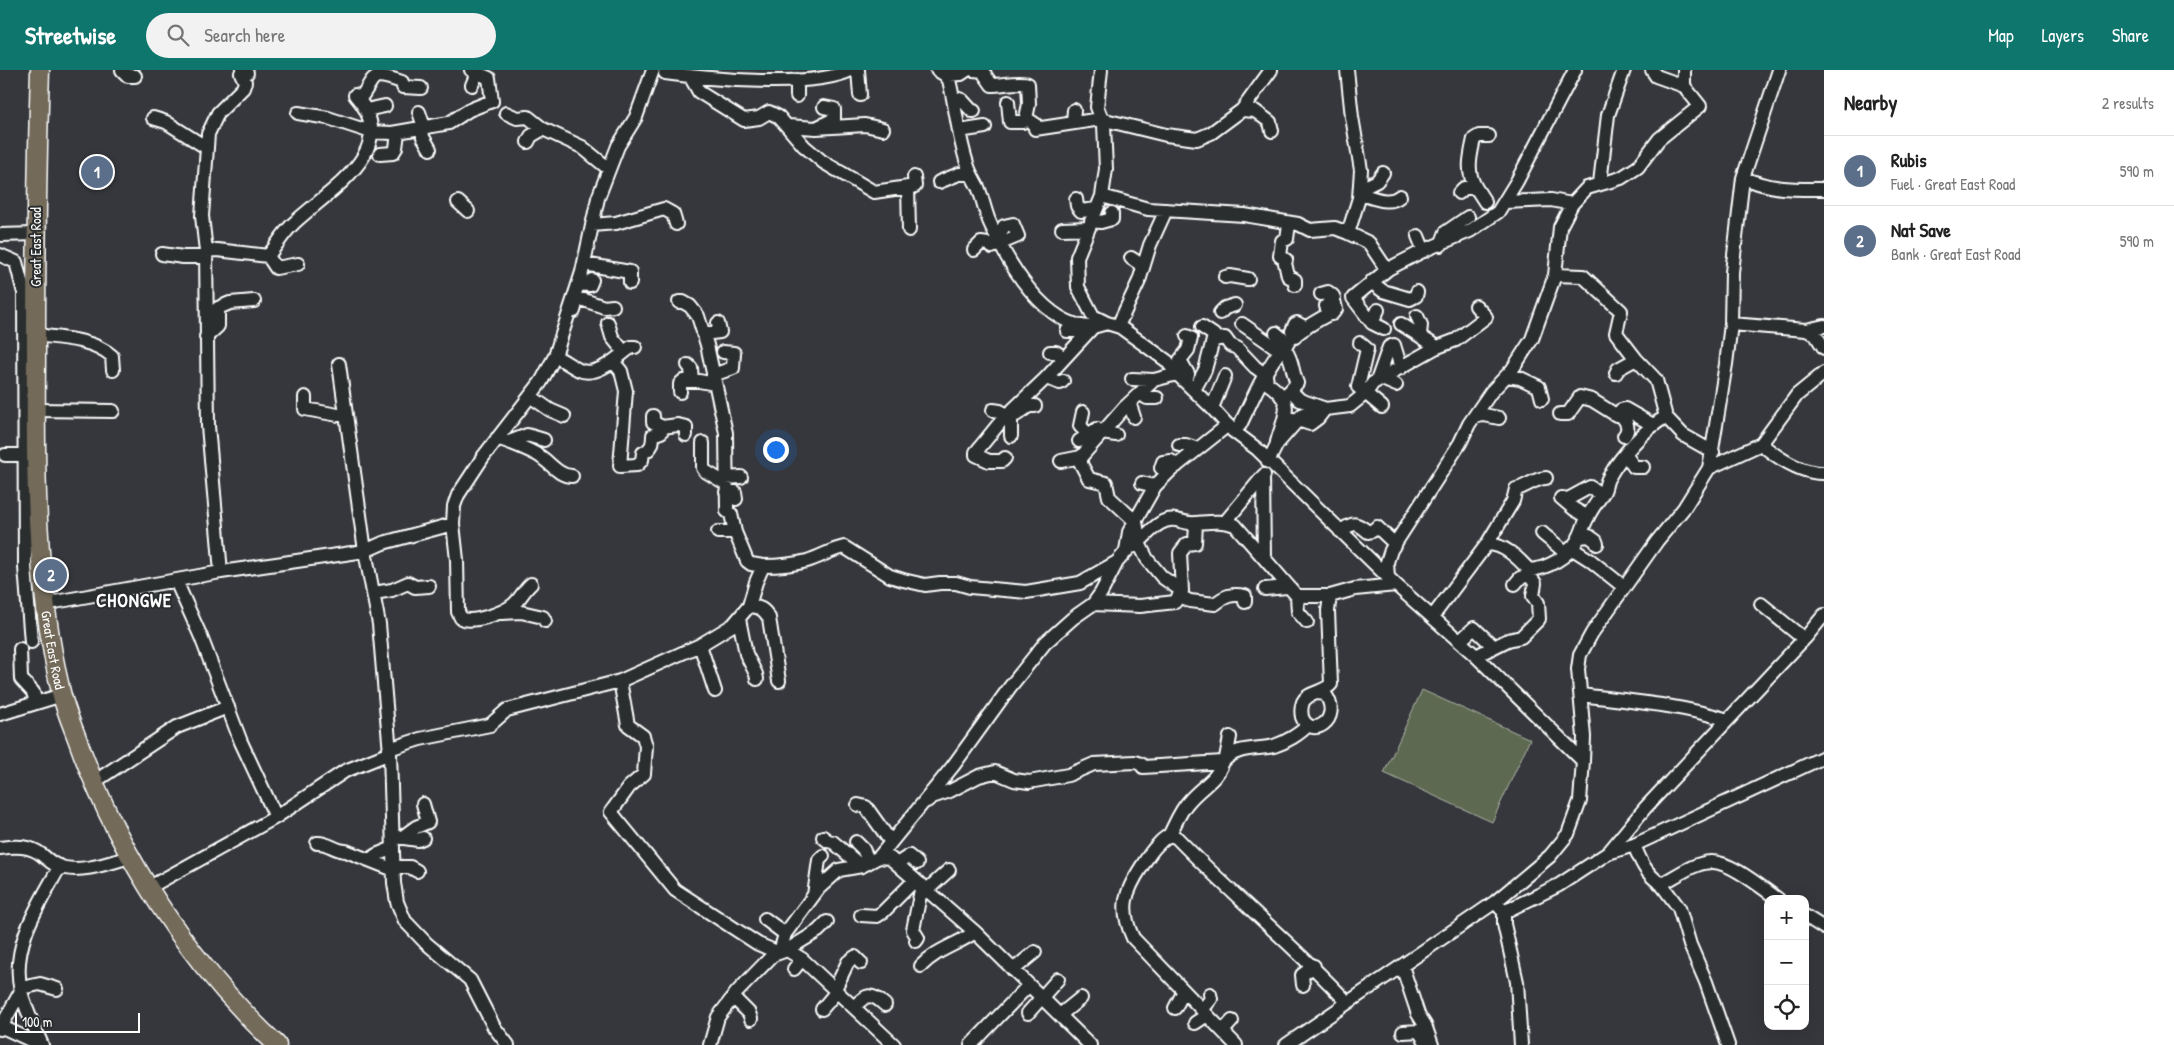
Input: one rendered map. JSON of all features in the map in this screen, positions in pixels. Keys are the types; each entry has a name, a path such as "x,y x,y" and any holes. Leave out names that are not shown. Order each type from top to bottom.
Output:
{"highway":[{"name":"Great East Road","path":"40,70 36,234 36,410 29,455 44,604 62,695 112,825 148,888 198,959 229,996 277,1045"}],"street":[{"path":"122,70 128,76 135,76"},
{"path":"544,621 543,617 521,612 500,613 470,621 461,618 458,612 457,560 453,524 454,506 466,481 503,440 530,396 542,382 555,356 584,264 598,198 618,146 636,117 658,71 690,76 715,74 772,75 796,80 844,74 851,70"},
{"path":"858,70 860,95"},
{"path":"940,72 961,74 966,70"},
{"path":"972,70 984,71 985,76 992,85 1023,82 1028,84 1029,104 1026,118 1022,122 1010,122 1008,102"},
{"path":"1101,70 1092,95 1104,125 1106,169 1102,196 1077,257 1078,287 1093,316 1112,324 1167,361 1180,378 1230,428 1256,449 1392,582 1433,616 1476,656 1583,761"},
{"path":"1026,118 1035,124 1035,129 1073,116 1101,119 1166,135 1197,140 1211,133 1242,110 1272,70"},
{"path":"1347,70 1352,117 1362,170 1360,191 1348,233"},
{"path":"1384,329 1372,323 1353,298 1387,270 1470,231 1492,217 1505,202 1575,70"},
{"path":"1600,183 1608,115 1624,70"},
{"path":"1392,582 1387,562 1395,544 1445,460 1491,392 1507,376 1524,354 1532,339 1555,275 1560,227 1572,204 1587,188 1621,178 1638,167 1659,140 1700,106 1684,86 1656,76 1652,70"},
{"path":"1684,70 1684,86"},
{"path":"1286,1045 1495,902 1561,846 1577,813 1580,800 1584,737 1578,669 1580,655 1592,633 1657,541 1684,508 1709,468 1713,452 1731,324 1732,272 1743,178 1779,70"},
{"path":"360,102 371,75 374,73 384,72 391,74 402,82 403,87 421,88"},
{"path":"940,72 949,80 965,158 964,174"},
{"path":"221,572 208,426 206,254 202,216 208,134 218,113 243,88 245,82 241,73 247,73"},
{"path":"298,113 328,118 373,132 398,132 449,122 469,110 492,101 492,74 473,76"},
{"path":"690,76 699,92 744,120 759,118 769,112 779,117 804,146 822,162 874,192 911,182 909,230"},
{"path":"796,80 796,96"},
{"path":"953,97 962,100 974,111"},
{"path":"360,102 385,106"},
{"path":"268,256 294,223 337,185 349,178 366,154 373,132 360,102"},
{"path":"816,128 834,120 834,109 824,107"},
{"path":"1242,110 1255,112 1270,122 1272,132"},
{"path":"419,112 423,127 423,137 430,148"},
{"path":"506,113 517,118 528,117 543,129 582,147 609,169"},
{"path":"857,126 866,115"},
{"path":"153,118 166,122 207,148"},
{"path":"788,126 816,128 857,126 884,129"},
{"path":"959,131 986,127"},
{"path":"528,142 531,136 543,129"},
{"path":"380,154 393,153 396,148 398,132"},
{"path":"1489,136 1474,139 1469,171 1483,193 1492,217"},
{"path":"1360,191 1376,181 1384,173"},
{"path":"940,182 964,174"},
{"path":"964,174 977,186 997,238 1028,287 1044,306 1077,332"},
{"path":"1743,178 1766,187 1794,190 1824,189"},
{"path":"1459,193 1464,188 1483,193"},
{"path":"1360,191 1381,201 1396,199 1400,196"},
{"path":"1102,196 1148,209 1262,217 1289,224 1298,224 1310,230 1335,228 1369,243 1387,270"},
{"path":"1076,199 1077,206 1092,219 1101,222 1112,219 1112,213"},
{"path":"1505,202 1551,200 1572,204"},
{"path":"458,202 468,211"},
{"path":"592,225 616,223 664,209 673,214 676,224"},
{"path":"1077,332 1112,324 1139,281 1148,250 1166,210"},
{"path":"1440,245 1446,232 1468,217"},
{"path":"1062,229 1092,219"},
{"path":"1289,224 1287,239 1282,241 1280,256 1286,260 1288,276 1295,280 1295,284"},
{"path":"0,235 36,234"},
{"path":"1418,236 1424,251"},
{"path":"974,250 981,244 988,244 992,247 997,238"},
{"path":"1148,250 1159,245 1162,238"},
{"path":"162,254 183,257 206,254 217,250 268,256 276,268 298,264"},
{"path":"0,255 16,262 24,293 29,455 24,567 31,642"},
{"path":"1131,258 1143,266"},
{"path":"584,264 613,270 628,270 630,272 630,283"},
{"path":"1555,275 1583,276 1621,311 1616,333 1636,359 1656,380 1666,417 1683,435 1713,452"},
{"path":"1225,277 1230,276 1248,280"},
{"path":"578,284 590,285 592,280"},
{"path":"1371,282 1383,291 1410,299 1416,296 1417,292"},
{"path":"1126,551 1129,532 1155,486 1198,449 1230,428 1240,425 1266,375 1286,345 1306,328 1329,314 1326,306 1334,298 1328,292 1321,294"},
{"path":"1005,458 1002,462 989,461 976,455 978,450 1007,417 1031,401 1043,381 1064,358 1077,332 1085,308 1084,298"},
{"path":"568,317 573,315 576,300 584,300 604,308 613,306"},
{"path":"206,336 218,326 218,308 230,303 254,301"},
{"path":"679,302 690,306 698,316 729,450 727,511 731,514 735,532 757,579"},
{"path":"1220,313 1235,305"},
{"path":"1194,390 1205,370 1213,340 1225,338 1230,345 1237,348 1255,367 1266,375 1267,383 1278,391 1325,409 1350,406 1366,393 1373,383 1437,347 1456,340 1482,322 1486,317 1476,306"},
{"path":"1372,323 1378,310"},
{"path":"1417,316 1420,334"},
{"path":"555,356 585,372 599,369 610,363 630,350 612,337 608,323"},
{"path":"703,334 720,332 718,323"},
{"path":"1242,324 1286,345"},
{"path":"1401,324 1420,334 1437,347"},
{"path":"1731,324 1806,330 1824,326"},
{"path":"1202,327 1214,335"},
{"path":"1806,330 1815,334 1824,348"},
{"path":"1276,333 1286,345 1293,376 1297,383 1286,393 1285,400 1292,417 1310,424 1325,409"},
{"path":"36,335 66,338 104,348 112,356 113,370"},
{"path":"1132,379 1180,378 1188,374 1180,360 1191,342 1191,338 1187,336"},
{"path":"1360,343 1367,349 1358,386 1382,407"},
{"path":"1380,380 1389,347 1394,345 1400,368"},
{"path":"680,392 680,384 683,381 714,380 733,368 734,352 722,352"},
{"path":"1050,352 1056,352 1064,358"},
{"path":"1616,373 1618,369 1636,359"},
{"path":"610,363 616,365 621,371 626,391 620,466 637,466 642,460 642,453 649,450 653,443 653,436 660,432 662,427"},
{"path":"339,364 365,551 379,624 390,751 395,841 393,869 397,902 405,921 426,943 470,980 494,1026 508,1045"},
{"path":"688,365 691,368 692,381"},
{"path":"1709,468 1761,444 1797,395 1824,373"},
{"path":"1212,408 1225,376"},
{"path":"1507,376 1539,386 1542,399"},
{"path":"1154,380 1101,433 1082,456 1081,464 1089,479 1106,483 1109,496 1136,522 1139,543 1147,560 1180,594 1190,601 1215,604 1224,596 1239,595 1245,596 1245,602"},
{"path":"1380,380 1396,385"},
{"path":"1043,381 1064,381"},
{"path":"1140,393 1147,398 1157,398"},
{"path":"530,396 550,410 564,416"},
{"path":"1560,414 1568,414 1580,396 1592,400 1616,415 1619,414 1627,423 1628,429 1624,436"},
{"path":"305,398 305,409 338,415 345,414"},
{"path":"1124,408 1131,408 1134,417"},
{"path":"1619,414 1620,410 1625,409 1653,425"},
{"path":"36,410 113,411"},
{"path":"993,410 1000,411 1012,424 1011,436"},
{"path":"1083,412 1080,426 1083,437 1097,429 1101,433 1116,436"},
{"path":"1475,416 1484,415 1499,418"},
{"path":"653,416 653,422 662,427 678,425 686,427 686,435"},
{"path":"1226,521 1263,476 1277,444 1292,417"},
{"path":"1515,584 1529,572 1545,567 1568,551 1599,505 1607,479 1625,454 1653,425 1666,417"},
{"path":"503,440 527,435 544,440"},
{"path":"972,438 978,450"},
{"path":"503,440 541,457 565,476 572,476"},
{"path":"703,443 703,468 728,488"},
{"path":"1179,445 1186,444 1198,449"},
{"path":"1761,444 1800,469 1816,474 1824,473"},
{"path":"1625,454 1634,467 1644,467"},
{"path":"6,455 29,455"},
{"path":"1061,461 1082,456"},
{"path":"1161,468 1163,462 1170,462 1177,466"},
{"path":"1263,476 1264,558"},
{"path":"728,488 741,477"},
{"path":"1433,616 1477,554 1487,544 1513,501 1516,489 1528,487 1539,478 1546,478"},
{"path":"1142,484 1155,486"},
{"path":"1590,518 1574,510 1561,498 1568,499 1590,487 1598,492 1604,491"},
{"path":"870,862 891,842 1046,643 1073,618 1093,604 1102,593 1117,562 1126,551 1139,543 1162,520 1174,519 1190,524 1226,521 1234,525 1287,587 1297,596 1330,596 1392,582"},
{"path":"1093,604 1148,605 1175,602 1180,594 1180,553 1187,544 1195,543 1196,523"},
{"path":"1340,531 1355,523 1359,523 1368,532 1372,532 1377,527 1395,544"},
{"path":"44,604 221,572 365,551 383,543 453,524"},
{"path":"1381,531 1405,528"},
{"path":"718,532 735,532"},
{"path":"1542,533 1553,544 1599,566 1624,588"},
{"path":"1579,537 1589,536 1597,544"},
{"path":"1476,656 1491,647 1521,637 1539,619 1538,603 1533,596 1535,583 1520,559 1497,544 1487,544"},
{"path":"747,561 751,564 763,566 789,565 808,561 828,551 844,547 890,576 903,580 925,585 956,583 1026,592 1080,583 1117,562"},
{"path":"148,888 276,817 345,772 390,751 420,739 490,725 506,710 620,681 700,645 733,625 739,619 749,606 763,566"},
{"path":"176,581 201,637 241,742 276,817"},
{"path":"374,593 392,590 408,583 415,586 430,586"},
{"path":"500,613 514,604 531,584"},
{"path":"1265,588 1287,587"},
{"path":"1297,596 1298,612 1306,622"},
{"path":"1330,596 1328,611 1332,684 1330,700 1332,712 1329,719 1321,726 1311,727 1304,723 1301,713 1302,703 1308,696 1328,688 1332,684"},
{"path":"1761,604 1804,639"},
{"path":"749,606 758,606 769,618 780,680"},
{"path":"1608,853 1645,808 1804,639 1824,615"},
{"path":"739,619 746,654 757,679"},
{"path":"1460,641 1474,628 1492,645 1491,647"},
{"path":"36,703 33,692 22,679 17,649 25,648 31,642 50,641"},
{"path":"700,645 715,690"},
{"path":"620,681 628,725 643,736 646,746 644,774 618,800 611,812 616,820 649,856 675,890 758,944 781,951 836,990 894,1045"},
{"path":"1317,693 1326,694 1330,700"},
{"path":"0,714 62,695"},
{"path":"1581,695 1680,708 1728,720"},
{"path":"94,782 177,727 228,706"},
{"path":"915,810 932,797 950,791 980,776 995,772 1014,780 1028,782 1068,775 1094,764 1135,762 1143,767 1225,760 1240,751 1275,746 1300,733 1308,725"},
{"path":"1230,737 1225,760 1219,774 1189,800 1178,816 1170,834 1151,851 1128,887 1125,911 1126,924 1133,938 1236,1045"},
{"path":"1504,912 1559,885 1608,853 1634,845 1824,757"},
{"path":"370,860 416,827 428,822 423,804"},
{"path":"858,805 866,808 891,842"},
{"path":"1170,834 1177,838 1237,898 1294,942 1347,1002"},
{"path":"0,837 6,847 28,848 40,853 51,864 78,869 131,858"},
{"path":"823,837 870,862"},
{"path":"395,841 423,838"},
{"path":"317,843 324,842 340,851 346,851 393,869 410,867 417,871"},
{"path":"856,842 863,849 870,862"},
{"path":"1634,845 1645,870 1650,877 1662,884 1679,908 1690,945 1706,982 1728,1045"},
{"path":"814,894 819,860 823,856"},
{"path":"897,864 909,856 916,863"},
{"path":"710,1045 718,1017 744,1003 781,951 785,934 814,894 839,870 890,858 975,932 1090,1045"},
{"path":"1662,884 1692,867 1718,862 1738,871 1772,895"},
{"path":"41,1045 21,989 19,960 24,936 60,866"},
{"path":"861,916 877,916 921,885 949,870"},
{"path":"911,931 921,885"},
{"path":"1495,902 1504,912 1504,924 1517,982 1521,1045"},
{"path":"765,919 785,934"},
{"path":"1809,919 1824,928"},
{"path":"781,951 818,931 827,922"},
{"path":"921,966 935,953 965,939 975,932"},
{"path":"1013,970 1035,952"},
{"path":"822,1009 836,990 848,962 855,957 862,963"},
{"path":"1302,985 1302,975 1314,966"},
{"path":"1402,966 1418,1014 1431,1042"},
{"path":"1028,1013 1058,979"},
{"path":"41,1045 0,1028 21,989 40,984 57,989"},
{"path":"973,1044 1029,985"},
{"path":"1175,1008 1184,991"},
{"path":"1195,1023 1204,1013 1210,999 1210,994"},
{"path":"854,1007 862,999 870,996 876,997 884,1005"},
{"path":"1060,1015 1081,998"},
{"path":"744,1003 751,1020"},
{"path":"1223,1032 1232,1021"},
{"path":"1403,1032 1419,1031 1424,1039 1431,1042"}],"green space":[{"path":"1422,690 1530,739 1492,822 1384,773"}],"place":[{"name":"Rubis","path":"97,172"},
{"name":"Nat Save","path":"51,575"}],"district":[{"name":"CHONGWE","path":"134,600"}]}
